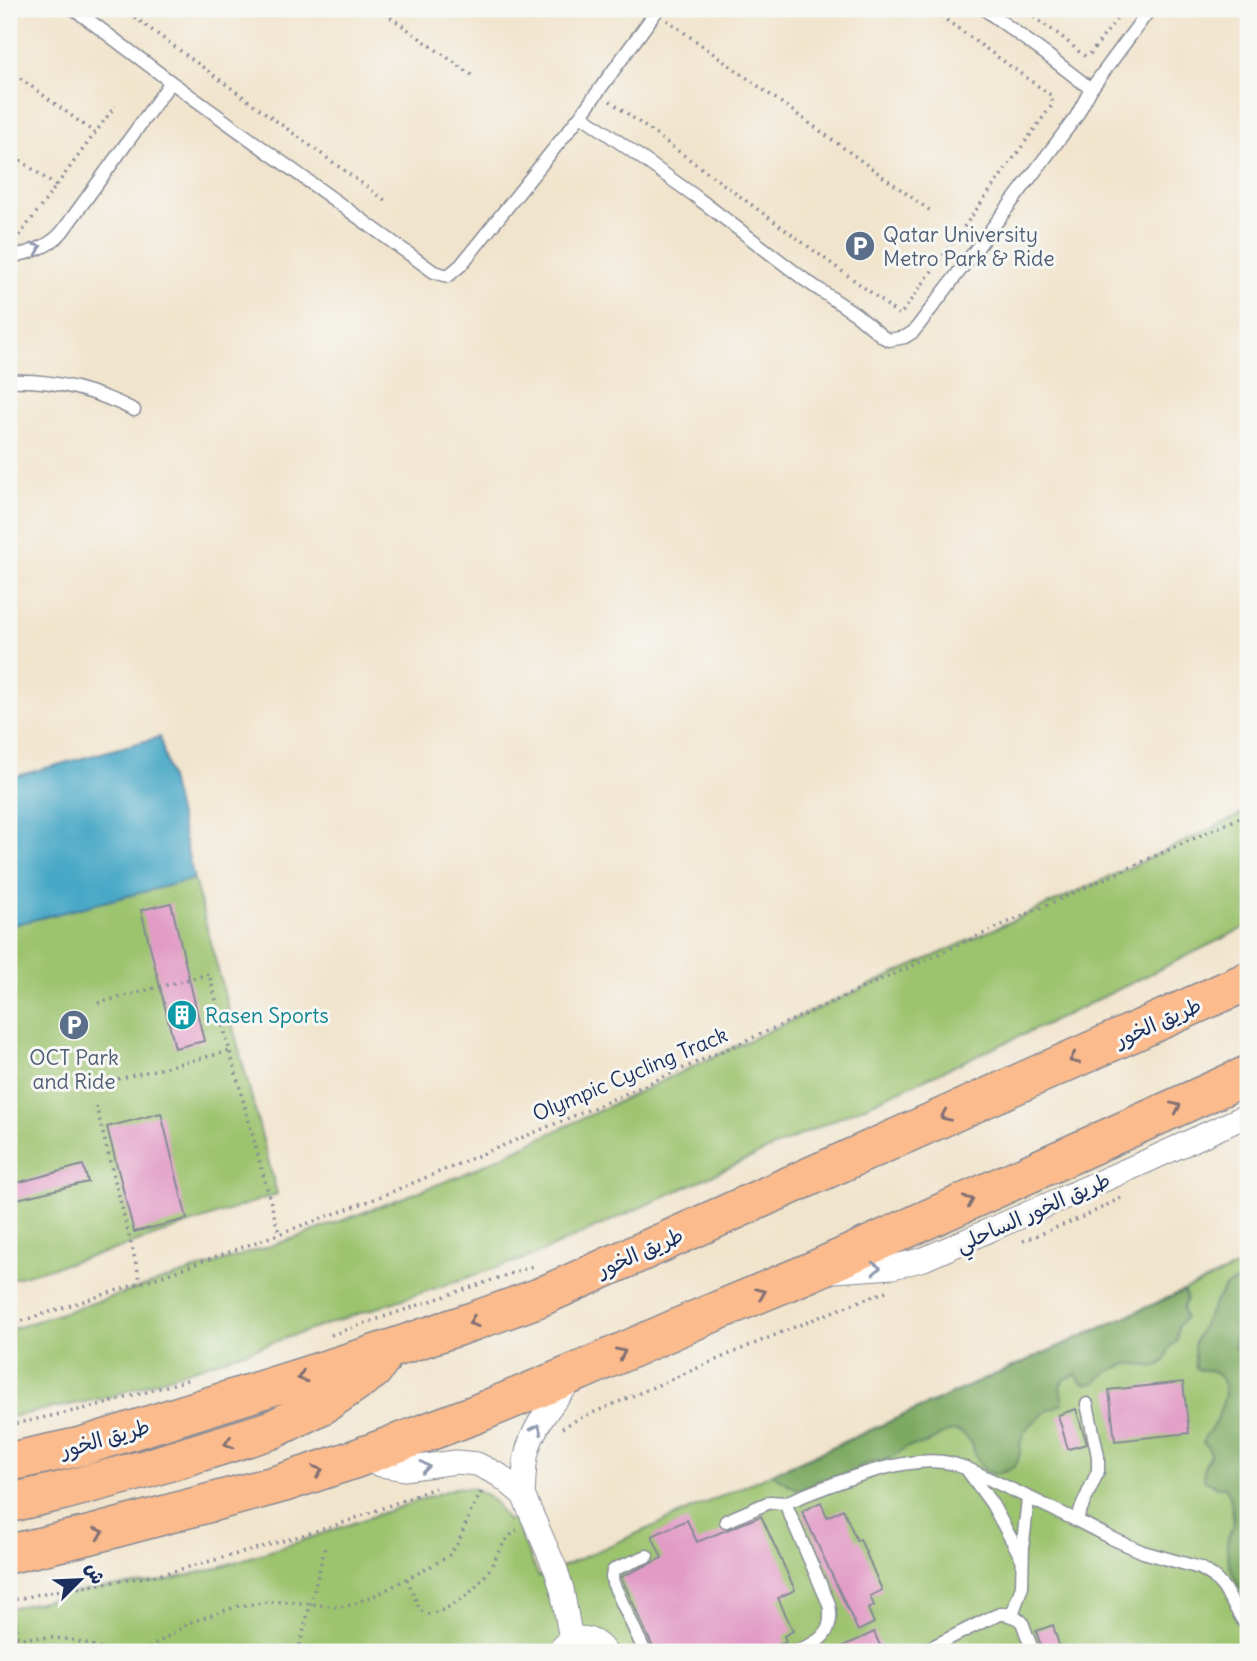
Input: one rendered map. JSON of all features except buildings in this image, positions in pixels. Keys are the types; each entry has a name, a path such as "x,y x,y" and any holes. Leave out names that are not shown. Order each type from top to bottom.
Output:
{"highway":[{"name":"طريق الخور","path":"9,1462 83,1446 391,1349 538,1298 1248,981"},
{"path":"9,1554 283,1483 476,1413 808,1273 1248,1074"},
{"path":"9,1503 146,1469 271,1430 322,1405 373,1370 391,1349"},
{"path":"9,1435 50,1432 73,1439 83,1446"}],"street":[{"name":"طريق الخور الساحلي","path":"808,1273 893,1267 924,1259 1248,1115"},
{"path":"523,1495 526,1454 538,1425 551,1404 580,1371"},
{"path":"359,1457 380,1465 404,1469 456,1462 477,1464 499,1475 523,1495 556,1570 562,1589 565,1646 585,1637 598,1644 605,1652"}],"lane":[{"path":"74,9 433,272 448,276 461,265 581,115 657,10"},
{"path":"984,9 1091,89"},
{"path":"581,115 695,196 805,280 857,315 883,337 889,340 897,339 913,332 918,326 1076,117 1091,89 1150,9"},
{"path":"9,257 49,244 62,232 171,82"},
{"path":"9,381 62,384 99,394 134,410"},
{"path":"1076,1520 1098,1472 1098,1456 1087,1404"},
{"path":"726,1521 770,1502 785,1503 842,1481 892,1466 949,1462 1143,1552 1199,1568 1213,1576 1223,1587 1248,1629"},
{"path":"966,1468 992,1504 1023,1561"},
{"path":"1012,1615 1022,1586 1024,1521 1028,1499"},
{"path":"785,1503 831,1614 826,1633 820,1640 794,1652"},
{"path":"645,1652 612,1577 617,1568 647,1556"},
{"path":"922,1652 1000,1614 1012,1615 1022,1622 1033,1652"}],"path":[{"path":"123,9 386,201"},
{"path":"379,9 476,78"},
{"path":"597,92 899,315 1052,104 1049,94 931,9"},
{"path":"1023,9 1087,56 1124,9"},
{"path":"657,10 932,212"},
{"path":"9,70 95,133"},
{"path":"9,233 17,240 114,106"},
{"path":"9,152 56,187"},
{"name":"Olympic Cycling Track","path":"9,1325 141,1283 372,1200 593,1108 1248,814"},
{"path":"99,1003 209,974 279,1233"},
{"path":"118,1079 230,1051"},
{"path":"96,1107 141,1283"},
{"path":"1022,1242 1121,1198"},
{"path":"329,1336 547,1261"},
{"path":"556,1432 578,1419 853,1303 890,1290"},
{"path":"9,1425 102,1405 190,1379"},
{"path":"143,1652 191,1622 239,1606 270,1602 339,1607 378,1594 439,1562 455,1548 486,1485 499,1475"},
{"path":"18,1638 9,1601 159,1575 343,1522 439,1487"},
{"path":"407,1579 420,1609 427,1614 441,1611 461,1599 484,1578 507,1538 535,1521"},
{"path":"299,1652 326,1544"},
{"path":"9,1639 53,1638 79,1642 106,1652"},
{"path":"248,1652 279,1652"}],"green space":[{"path":"1248,811 1248,926 1060,1018 535,1255 109,1397 9,1417 9,1330 304,1235 460,1176"},
{"path":"194,879 277,1194 117,1249 9,1280 9,926"},
{"path":"1248,1262 1248,1652 9,1652 9,1608 67,1594 163,1581 210,1570 455,1488 480,1491 492,1500 507,1521 513,1518 539,1577"},
{"path":"1248,1278 1248,1326 1239,1333 1234,1346 1248,1355 1248,1599 1236,1580 1228,1559 1227,1542 1233,1518 1229,1495 1225,1487 1205,1481 1204,1477 1204,1467 1210,1455 1208,1447 1203,1443 1217,1420 1225,1387 1215,1372 1196,1369 1194,1345 1224,1288"},
{"path":"1184,1291 1187,1299 1183,1308 1185,1318 1178,1326 1177,1341 1169,1348 1165,1361 1155,1366 1123,1366 1106,1373 1091,1384 1083,1383 1076,1375 1064,1379 1060,1386 1063,1403 1049,1410 1025,1431 1018,1460 1009,1470 991,1473 984,1469 968,1439 962,1433 953,1431 924,1444 908,1447 888,1459 869,1462 848,1473 819,1480 802,1489 793,1487 772,1474"}],"water":[{"path":"160,737 194,879 9,926 9,778"}],"place":[{"name":"Qatar University Metro Park & Ride","path":"860,246"},
{"name":"Rasen Sports","path":"182,1015"},
{"name":"OCT Park and Ride","path":"74,1025"}]}
